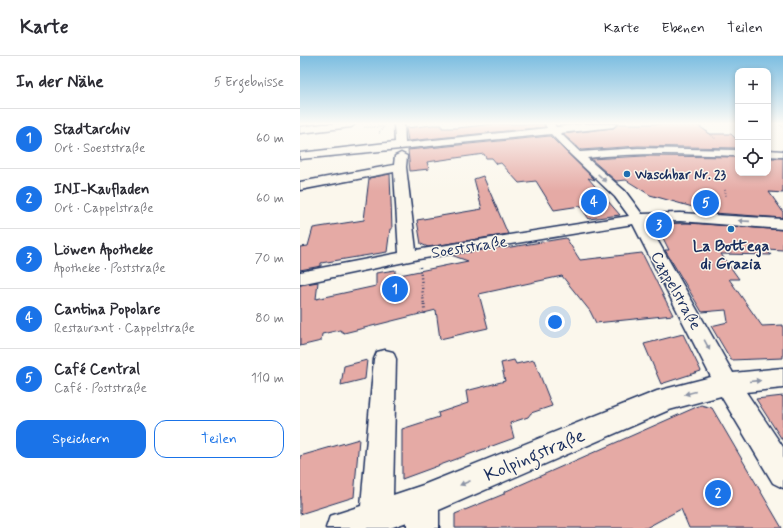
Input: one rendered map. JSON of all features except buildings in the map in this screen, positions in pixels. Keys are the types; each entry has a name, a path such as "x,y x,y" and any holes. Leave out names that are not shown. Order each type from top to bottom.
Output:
{"street":[{"path":"400,146 414,255"},
{"path":"300,156 400,153 442,146"},
{"name":"Cappelstraße","path":"568,146 620,194 638,219 727,384 783,473"},
{"path":"578,156 620,151 650,150 733,152"},
{"path":"300,186 400,153"},
{"path":"771,153 783,154"},
{"name":"Soeststraße","path":"300,278 414,255 638,219 680,217 783,224"},
{"path":"376,516 385,359"},
{"name":"Kolpingstraße","path":"342,528 376,516 423,514 666,399 727,384 783,378"}],"path":[{"path":"725,190 726,196"},
{"path":"414,255 425,317"}],"place":[{"name":"Waschbar Nr. 23","path":"627,174"},
{"name":"Cantina Popolare","path":"594,202"},
{"name":"Café Central","path":"706,203"},
{"name":"Löwen Apotheke","path":"659,225"},
{"name":"La Bottega di Grazia","path":"731,229"},
{"name":"Stadtarchiv","path":"395,289"},
{"name":"INI-Kaufladen","path":"718,493"}]}
